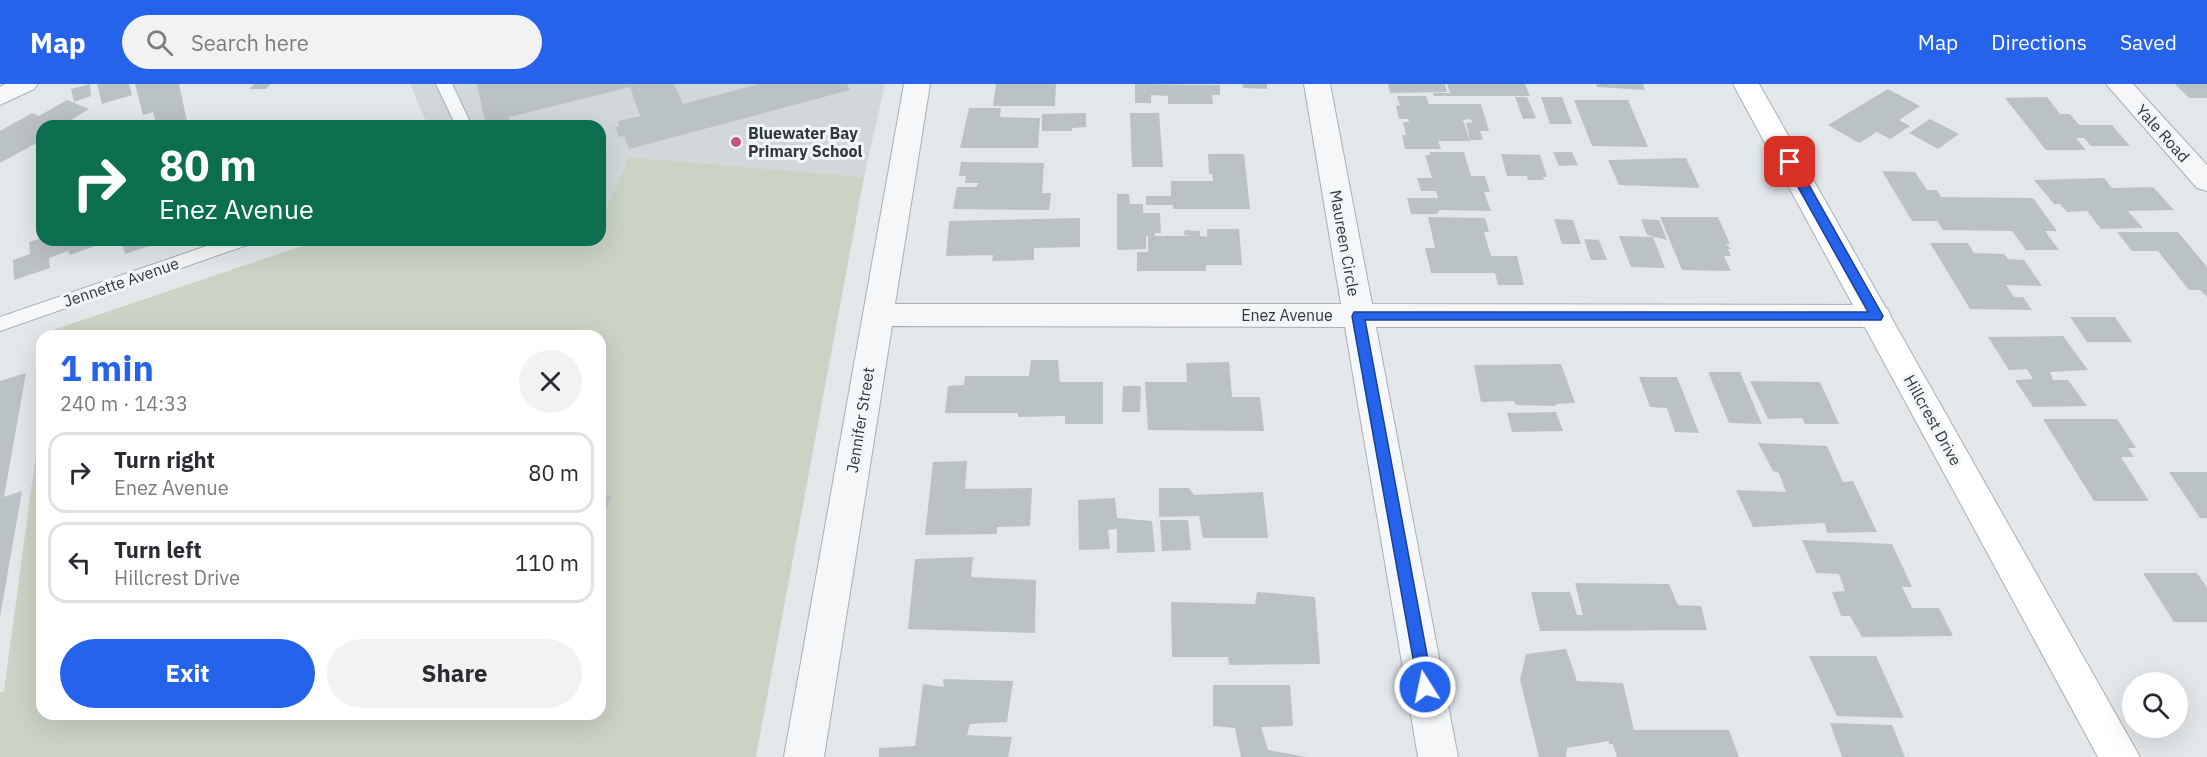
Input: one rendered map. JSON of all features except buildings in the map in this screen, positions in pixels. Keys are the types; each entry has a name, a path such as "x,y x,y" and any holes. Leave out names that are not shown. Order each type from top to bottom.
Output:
{"street":[{"path":"0,97 25,84"},
{"name":"Jennifer Street","path":"804,757 917,84"},
{"name":"Maureen Circle","path":"1317,84 1438,757"},
{"name":"Hillcrest Drive","path":"1746,84 2120,757"},
{"name":"Yale Road","path":"2119,84 2207,183"},
{"name":"Enez Avenue","path":"878,315 1876,316"}],"lane":[{"path":"444,84 461,120"},
{"name":"Jennette Avenue","path":"0,324 226,246"}],"shaded area":[{"name":"Bluewater Bay Primary School","path":"410,84 885,84 864,177 629,157 606,209 606,120 425,120"},
{"path":"629,157 864,177 756,757 0,757 0,692 4,691 36,453 36,720 606,720 606,330 53,330 302,246 606,246 606,209"}],"place":[{"name":"Bluewater Bay Primary School","path":"736,142"}],"route":[{"path":"1425,687 1358,316 1876,316 1790,162"}]}
